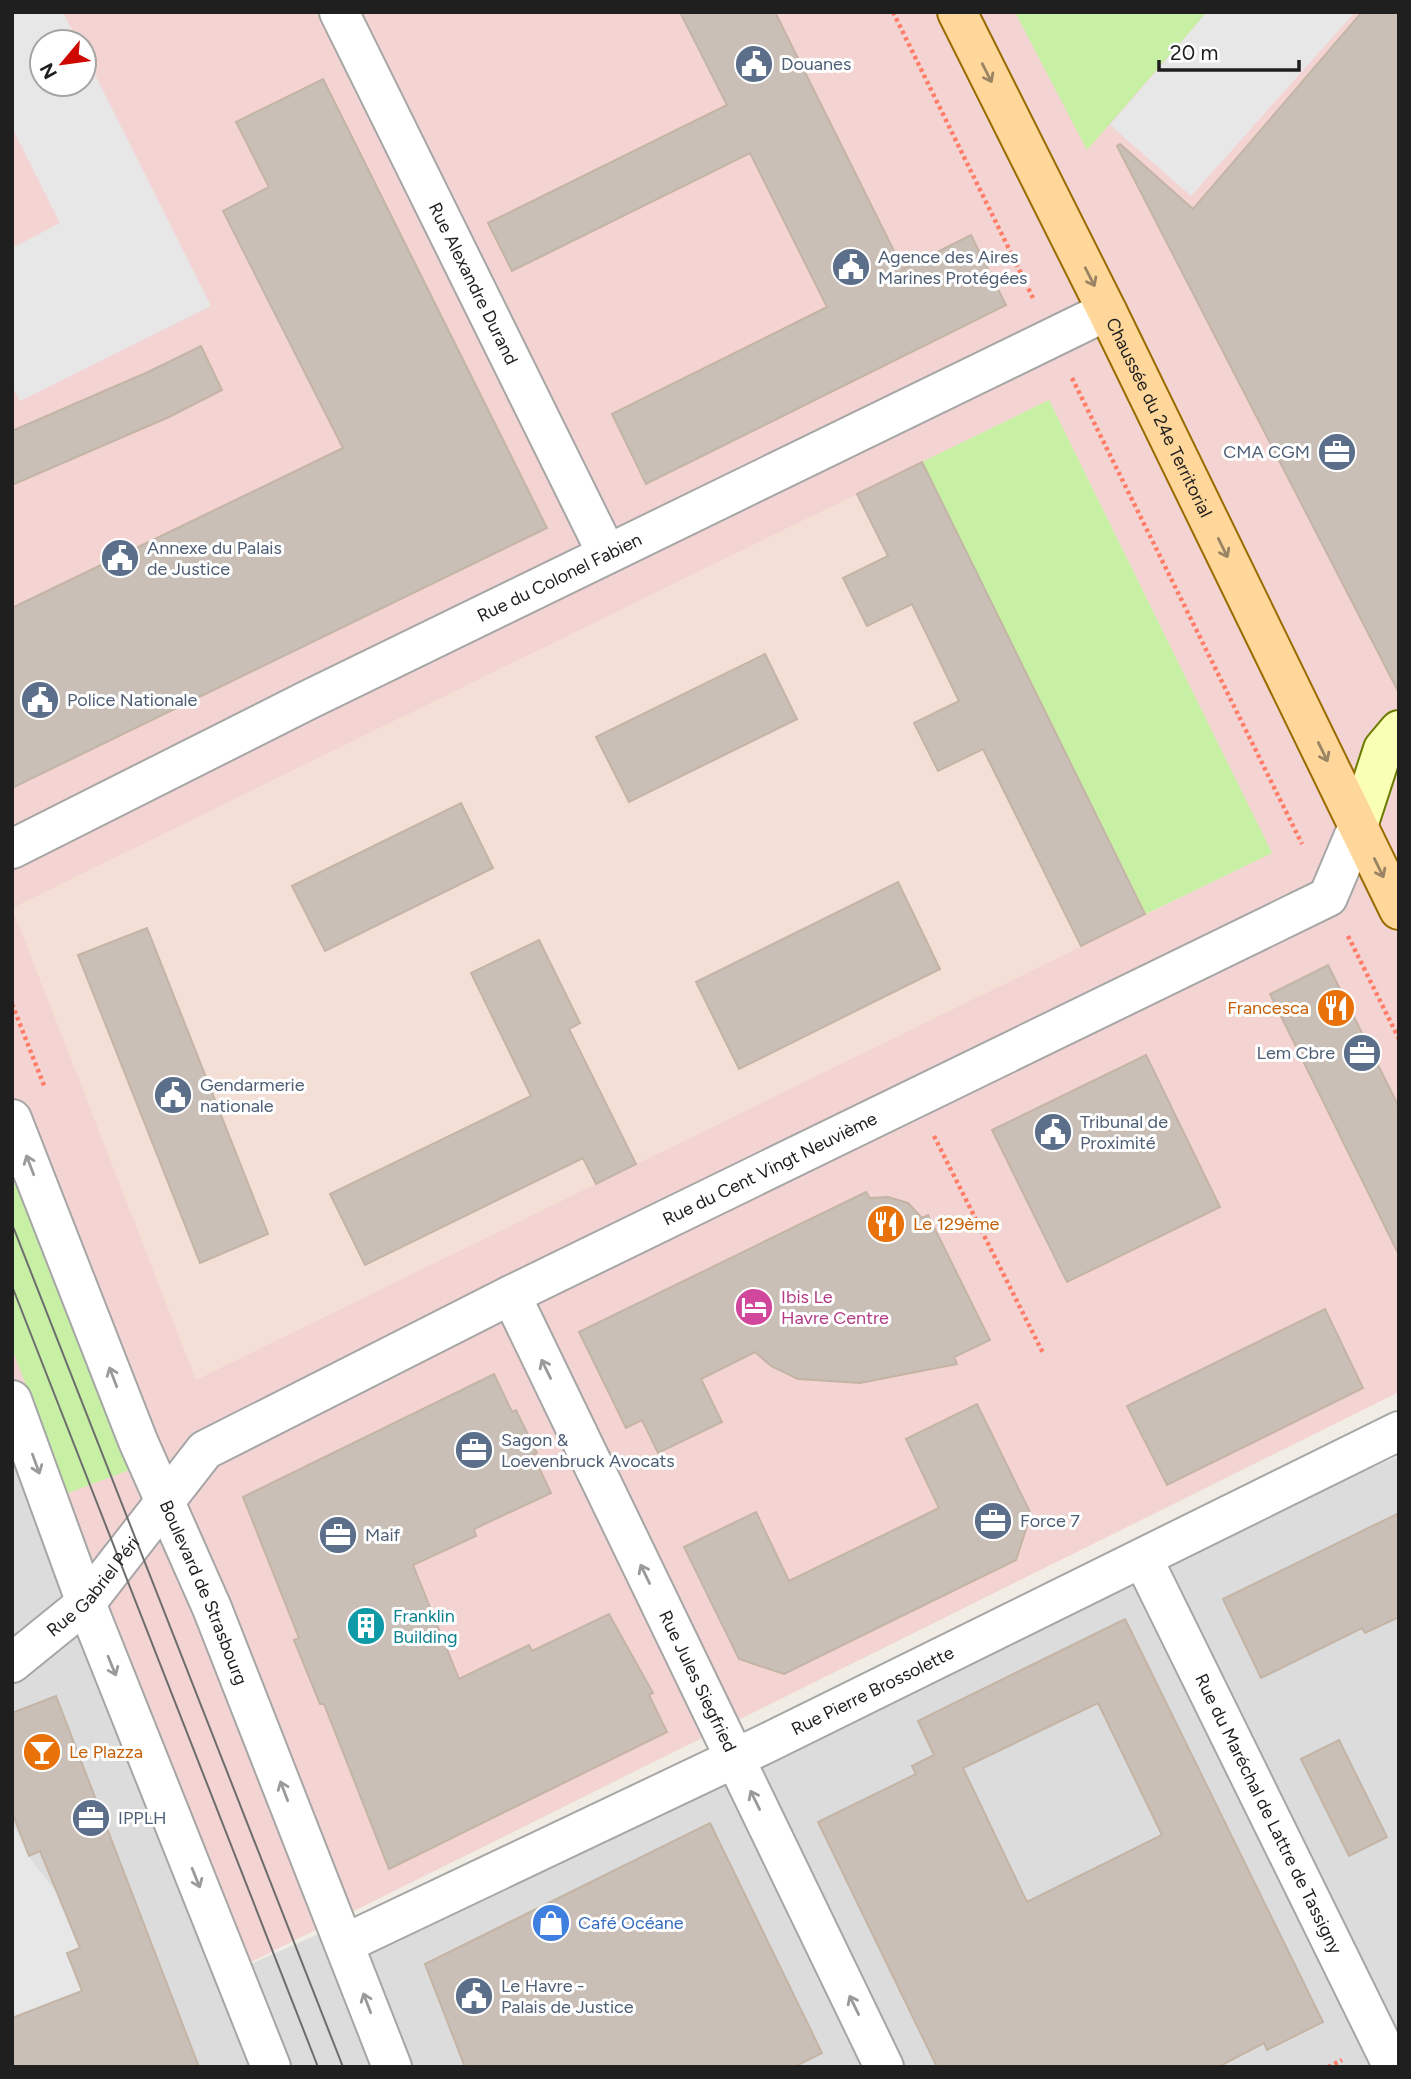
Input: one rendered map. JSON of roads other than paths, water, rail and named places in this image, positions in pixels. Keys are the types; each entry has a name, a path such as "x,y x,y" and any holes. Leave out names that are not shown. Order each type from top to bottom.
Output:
{"main road":[{"name":"Chaussée du 24e Territorial","path":"957,12 1107,311 1399,910"},
{"path":"1358,825 1383,748 1399,730"}],"street":[{"name":"Rue Alexandre Durand","path":"339,12 607,554"},
{"name":"Rue du Colonel Fabien","path":"12,849 607,554 1107,311"},
{"name":"Rue du Cent Vingt Neuvième","path":"166,1502 205,1450 511,1296 1328,897 1358,825"},
{"name":"Boulevard de Strasbourg","path":"12,1118 138,1441 212,1608 392,2067"},
{"name":"Rue Jules Siegfried","path":"511,1296 884,2067"},
{"path":"12,1400 86,1603 271,2067"},
{"name":"Rue Pierre Brossolette","path":"344,1944 735,1758 1399,1431"},
{"name":"Rue Gabriel Péri","path":"12,1663 86,1603 166,1502"},
{"name":"Rue du Maréchal de Lattre de Tassigny","path":"1143,1559 1393,2067"}],"tram line":[{"path":"12,1224 343,2067"},
{"path":"12,1286 318,2067"}],"place":[{"name":"Douanes","path":"754,64"},
{"name":"Agence des Aires Marines Protégées","path":"851,267"},
{"name":"CMA CGM","path":"1337,452"},
{"name":"Annexe du Palais de Justice","path":"120,558"},
{"name":"Police Nationale","path":"40,700"},
{"name":"Francesca","path":"1336,1008"},
{"name":"Lem Cbre","path":"1362,1053"},
{"name":"Gendarmerie nationale","path":"173,1095"},
{"name":"Tribunal de Proximité","path":"1053,1132"},
{"name":"Le 129ème","path":"886,1224"},
{"name":"Ibis Le Havre Centre","path":"754,1307"},
{"name":"Sagon & Loevenbruck Avocats","path":"474,1450"},
{"name":"Force 7","path":"993,1521"},
{"name":"Maif","path":"338,1535"},
{"name":"Franklin Building","path":"366,1626"},
{"name":"Le Plazza","path":"42,1752"},
{"name":"IPPLH","path":"91,1818"},
{"name":"Café Océane","path":"551,1923"},
{"name":"Le Havre - Palais de Justice","path":"474,1996"}]}
